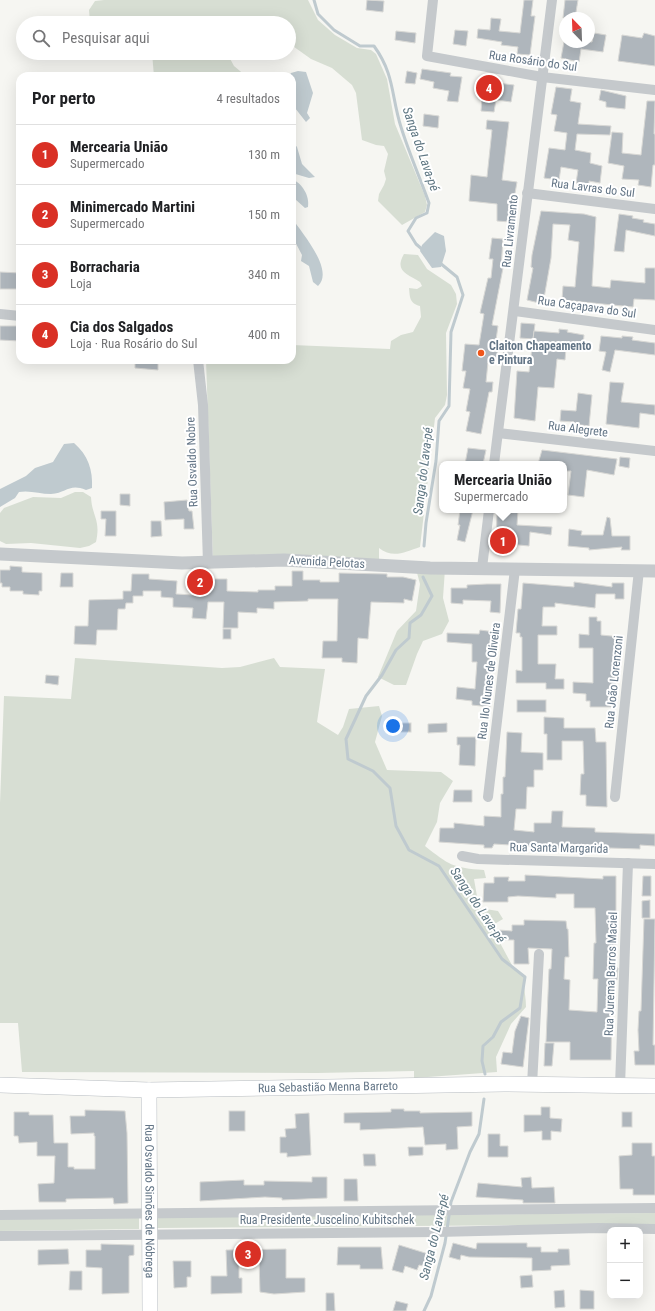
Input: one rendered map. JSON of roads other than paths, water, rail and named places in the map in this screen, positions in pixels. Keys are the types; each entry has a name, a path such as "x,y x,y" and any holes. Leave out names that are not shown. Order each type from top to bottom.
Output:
{"main road":[{"name":"Rua Sebastião Menna Barreto","path":"0,1085 149,1090 532,1085 655,1086"},
{"name":"Rua Osvaldo Simões de Nóbrega","path":"149,1090 150,1311"}],"street":[{"name":"Rua Rosário do Sul","path":"433,0 427,56 542,77 655,90"},
{"name":"Rua Livramento","path":"494,461 515,311 527,193 552,0"},
{"name":"Rua Lavras do Sul","path":"527,193 655,209"},
{"name":"Rua Caçapava do Sul","path":"515,311 655,330"},
{"path":"0,314 16,316"},
{"name":"Rua Osvaldo Nobre","path":"198,364 203,405 208,563"},
{"name":"Rua Alegrete","path":"498,433 655,451"},
{"path":"482,568 489,513"},
{"name":"Avenida Pelotas","path":"0,554 208,563 284,560 430,568 655,571"},
{"name":"Rua Ilo Nunes de Oliveira","path":"488,797 515,569"},
{"name":"Rua João Lorenzoni","path":"615,797 639,570"},
{"name":"Rua Santa Margarida","path":"462,856 478,859 655,864"},
{"name":"Rua Jurema Barros Maciel","path":"620,1086 628,863"},
{"path":"532,1085 539,954"},
{"name":"Rua Presidente Juscelino Kubitschek","path":"0,1215 150,1212 441,1212 655,1208"},
{"name":"Rua Presidente Juscelino Kubitschek","path":"0,1236 454,1232 599,1228 655,1229"}],"waterway":[{"name":"Sanga do Lava-pé","path":"314,0 318,14 334,30 360,46 374,46 386,67 392,86 401,127 429,203 427,213 416,218 408,231 416,244 423,250"},
{"name":"Sanga do Lava-pé","path":"424,546 426,523 436,461 439,421 449,406 451,332 463,295 457,277 440,263"},
{"name":"Sanga do Lava-pé","path":"423,577 432,596 421,615 410,623 409,638 396,650 382,675 366,696 346,739 348,759 373,771 390,788 396,826 409,850 439,866 502,959 525,977 520,1008 501,1022 493,1037 483,1046 482,1061 485,1074"},
{"name":"Sanga do Lava-pé","path":"424,1311 431,1296 445,1243 451,1202 470,1152 479,1134 484,1099"}],"place":[{"name":"Cia dos Salgados","path":"489,88"},
{"name":"Claiton Chapeamento e Pintura","path":"481,353"},
{"name":"Mercearia União","path":"503,541"},
{"name":"Minimercado Martini","path":"200,582"},
{"name":"Borracharia","path":"248,1254"}]}
